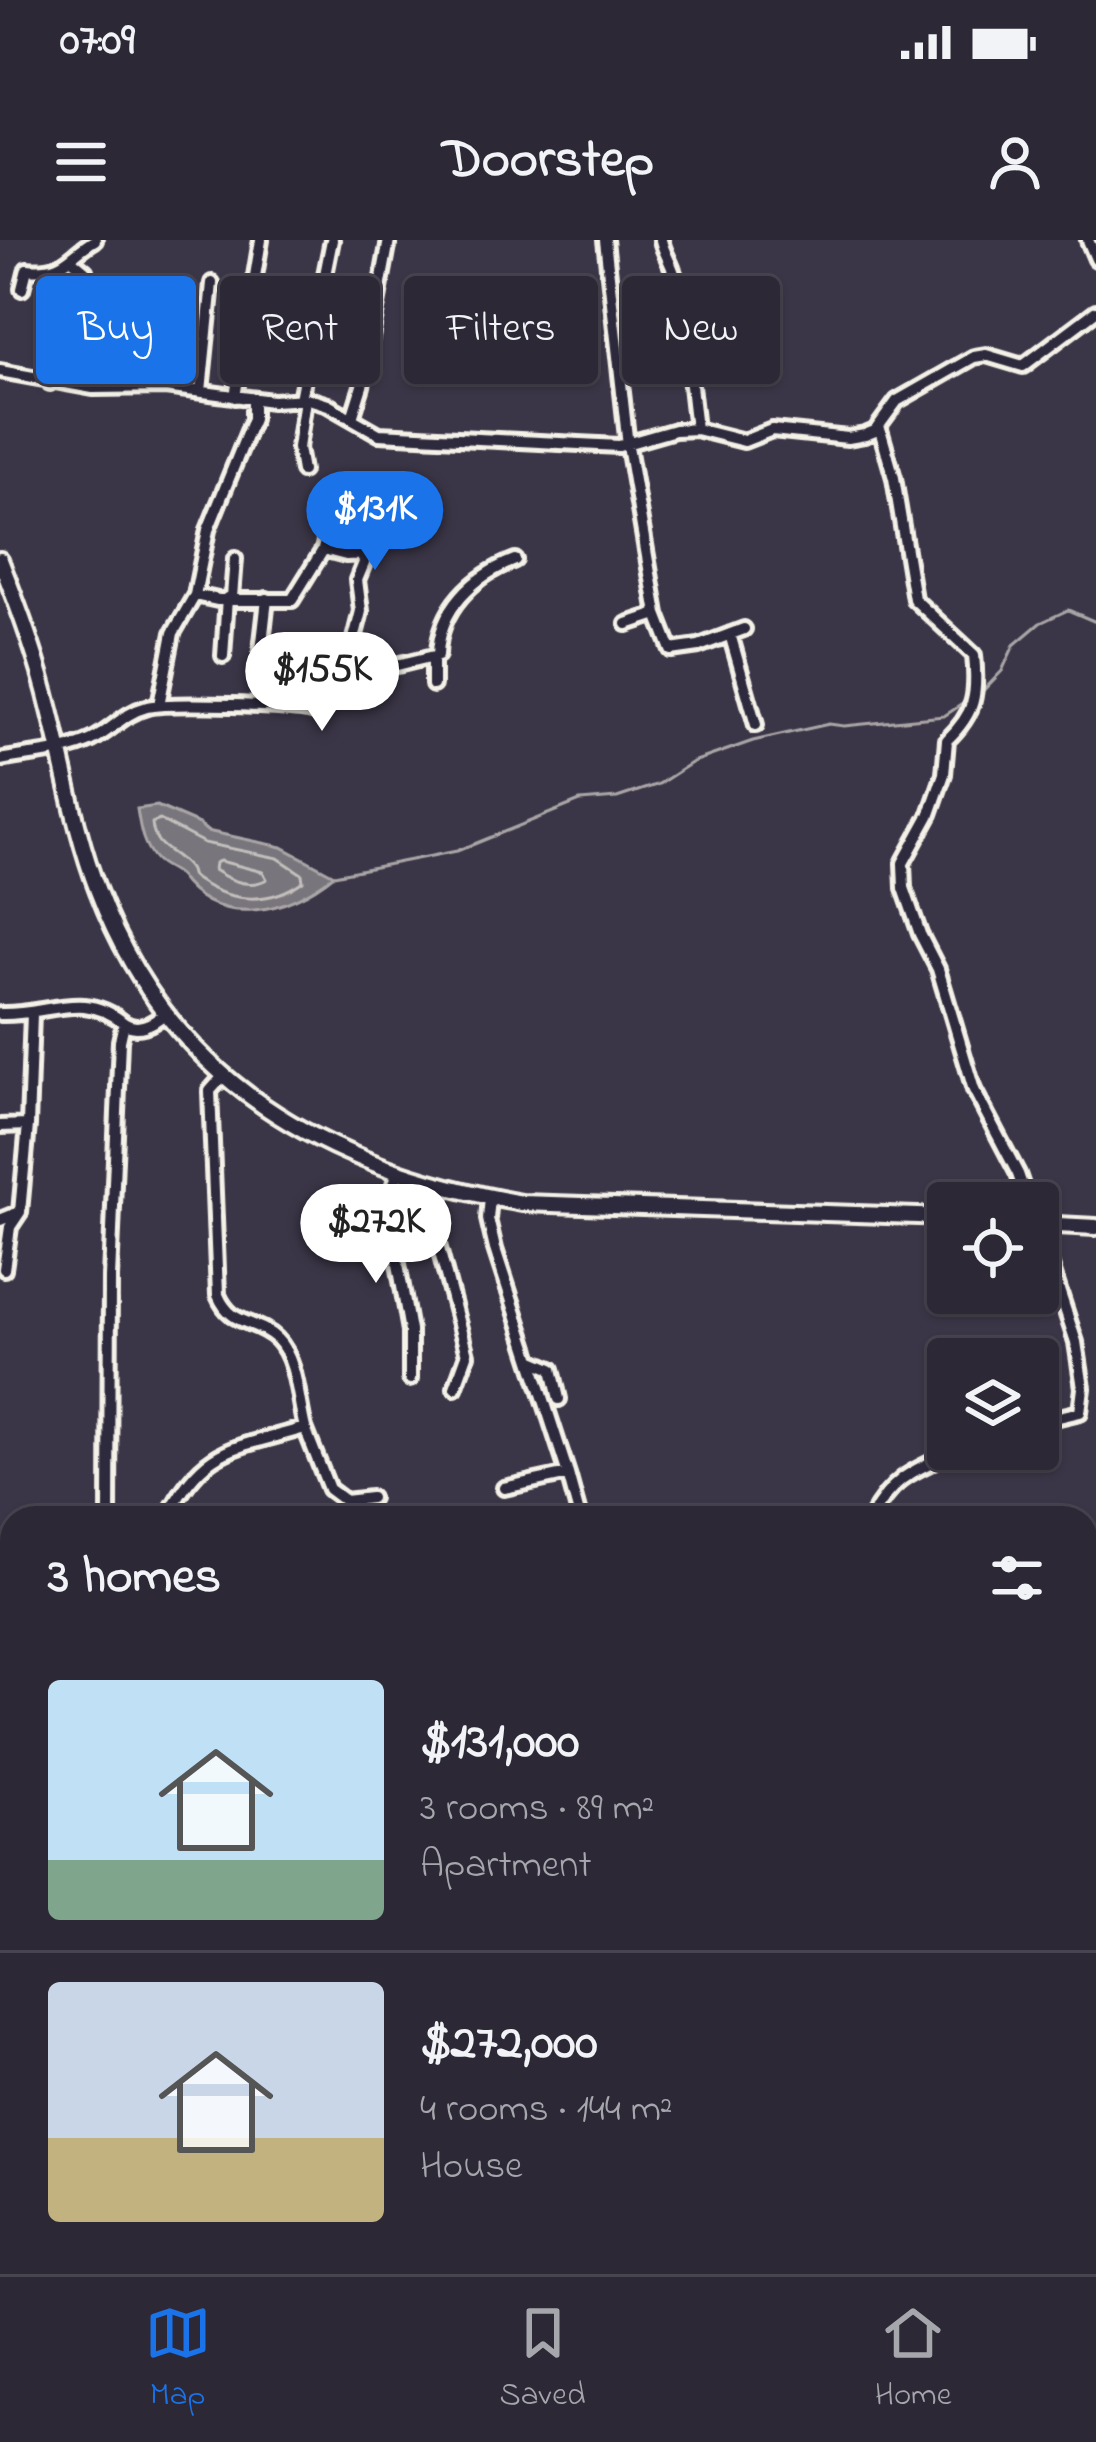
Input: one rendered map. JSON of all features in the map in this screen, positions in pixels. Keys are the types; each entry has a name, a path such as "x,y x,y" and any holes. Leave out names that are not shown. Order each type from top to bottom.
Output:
{"main road":[{"path":"0,560 34,653 98,891 141,983 164,1014 224,1075 282,1118 343,1154 431,1185 490,1198 534,1204 927,1216"},
{"path":"1059,1226 1096,1227"}],"street":[{"path":"22,289 27,269 47,271 73,261 95,240"},
{"path":"235,398 261,240"},
{"path":"302,471 298,448 302,399 332,240"},
{"path":"352,418 389,240"},
{"path":"604,240 628,446 657,614 671,650 699,646 744,629"},
{"path":"662,240 683,316 697,429"},
{"path":"1088,240 1096,259"},
{"path":"73,261 85,271 83,276"},
{"path":"201,391 212,283"},
{"path":"59,384 302,399 328,405 379,434 628,446 668,432 697,429 744,441 772,430 848,438 865,436 897,401 969,360 986,355 1023,367 1096,310"},
{"path":"0,370 36,379"},
{"path":"159,705 173,633 195,595 208,530 253,419 254,399"},
{"path":"879,426 894,478 914,599 974,655 976,675 966,723 947,740 944,774 930,814 903,863 904,888 938,969 974,1090 1021,1182"},
{"path":"334,693 348,663 361,610 357,580 372,514"},
{"path":"195,595 292,600 323,549 327,533"},
{"path":"323,549 362,554"},
{"path":"223,656 236,559"},
{"path":"0,760 89,742 125,716 159,705 305,707 315,712 393,666 438,655 442,625 462,594 483,575 515,560"},
{"path":"261,651 267,599"},
{"path":"627,624 657,614"},
{"path":"730,634 756,725"},
{"path":"433,657 433,685"},
{"path":"291,672 348,663"},
{"path":"0,1014 91,1005 140,1027 164,1014"},
{"path":"4,1269 10,1227 20,1213 32,1014"},
{"path":"110,1506 110,1279 119,1134 118,1057 124,1022"},
{"path":"224,1075 210,1090 218,1295 234,1318 280,1341 305,1428 329,1489 345,1501 371,1498"},
{"path":"0,1126 28,1125"},
{"path":"397,1174 388,1208 410,1331 410,1378"},
{"path":"431,1185 431,1218 466,1355 455,1388"},
{"path":"490,1198 489,1227 577,1506"},
{"path":"0,1220 20,1213"},
{"path":"1059,1290 1076,1342 1083,1388 1080,1412 1059,1417"},
{"path":"530,1360 552,1370 559,1399"},
{"path":"172,1506 181,1487 217,1454 305,1428"},
{"path":"878,1506 901,1477 927,1465"},
{"path":"504,1488 568,1474"}],"water":[{"path":"157,806 207,831 282,847 334,875 275,906 254,910 213,904 148,848 137,809"}],"waterway":[{"path":"981,693 1002,671 1014,645 1040,623 1068,610 1096,622"},
{"path":"334,875 457,851 580,801 617,798 659,784 693,762 753,741 829,724 944,716 967,701"}]}
